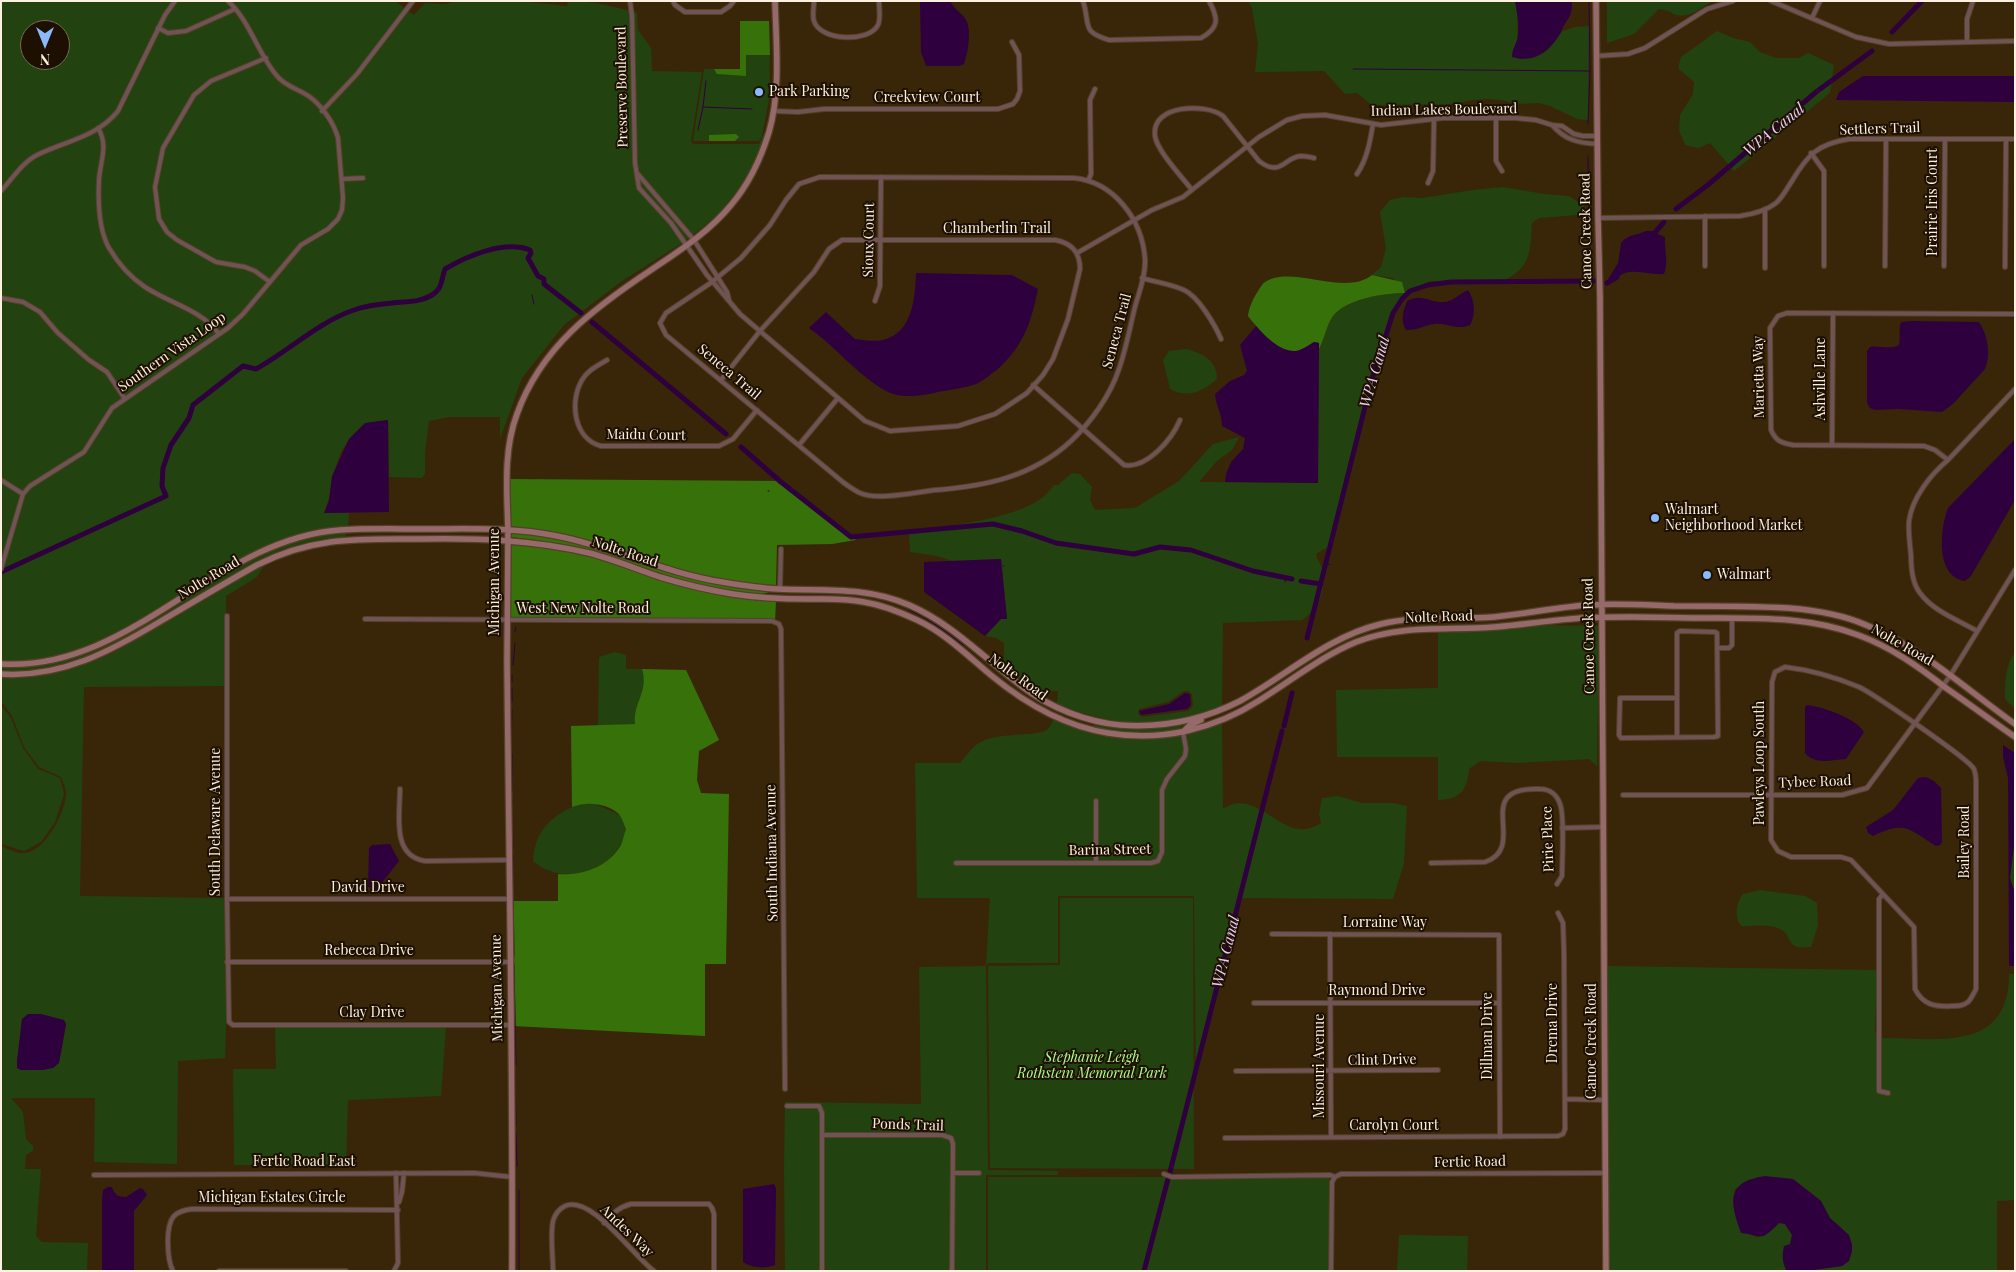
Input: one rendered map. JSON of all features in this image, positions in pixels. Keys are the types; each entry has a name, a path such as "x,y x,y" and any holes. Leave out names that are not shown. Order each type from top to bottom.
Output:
{"street":[{"path":"1,191 28,161 36,155 73,142 110,121 118,110 165,15 175,1"},
{"name":"Southern Vista Loop","path":"23,494 42,477 84,452 112,408 219,334 243,314 301,245 328,229 338,219 342,210 342,179 338,138 335,128 310,97 285,84 276,75 235,9 228,1"},
{"path":"322,111 358,74 413,1"},
{"name":"Preserve Boulevard","path":"630,1 632,16 634,163 639,188 671,223 712,282 730,301"},
{"path":"673,1 675,5 685,12 721,12 734,1"},
{"name":"Michigan Avenue","path":"512,1271 508,899 507,478 509,443 516,415 540,366 554,348 575,326 631,283 694,240 720,217 746,184 764,147 774,111 776,90 775,1"},
{"path":"814,1 814,21 821,31 832,36 864,36 875,29 879,23 879,1"},
{"path":"1082,1 1087,26 1091,32 1094,35 1109,40 1201,38 1212,32 1215,28 1216,18 1209,1"},
{"name":"Canoe Creek Road","path":"1596,1 1600,270 1606,1271"},
{"path":"1596,56 1628,54 1645,48 1707,9 1733,1"},
{"path":"1771,1 1856,37 1889,44 2015,41"},
{"path":"1812,18 1820,1"},
{"path":"1967,41 1967,19 1973,1"},
{"path":"158,28 174,34 186,31 235,9"},
{"path":"1215,28 1220,33"},
{"name":"Creekview Court","path":"774,111 798,112 824,109 998,110 1006,108 1017,99 1020,91 1019,55 1012,42"},
{"path":"266,58 210,81 194,95 163,148 155,187 159,219 167,232 177,240 216,262 245,267 255,271 270,282"},
{"path":"1088,181 1091,174 1090,100 1095,88"},
{"path":"1192,190 1156,142 1155,130 1158,120 1167,112 1179,110 1216,111 1223,116 1247,147 1265,166 1284,166 1302,156 1314,158"},
{"name":"Indian Lakes Boulevard","path":"1077,253 1133,220 1192,190 1276,126 1302,116 1326,114 1381,125 1434,119 1496,118 1536,120 1562,126 1574,134 1597,136"},
{"path":"1496,118 1496,161 1502,171"},
{"path":"1428,183 1433,171 1434,119"},
{"path":"1357,174 1363,166 1370,144 1373,124"},
{"name":"Indian Lakes Boulevard","path":"1552,125 1558,132 1573,141 1597,144"},
{"path":"98,128 104,143 99,180 99,198 101,220 108,246 129,274 146,287 206,320 219,334"},
{"name":"Settlers Trail","path":"1598,218 1740,216 1755,214 1776,202 1785,193 1802,164 1811,154 1820,147 1833,142 1849,139 2015,139"},
{"path":"1885,266 1886,139"},
{"name":"Prairie Iris Court","path":"1944,266 1945,139"},
{"path":"2005,267 2006,139"},
{"path":"1811,154 1824,171 1824,266"},
{"path":"637,173 694,240 727,292 730,301 740,314 865,421 890,431 958,426 978,421 995,414 1034,385 1053,360 1068,319 1080,269 1077,253"},
{"path":"342,179 363,178"},
{"name":"Seneca Trail","path":"820,178 1059,178 1088,181 1110,192 1120,201 1133,220 1143,247 1145,259 1119,370 1094,414 1070,441 1044,461 1020,474 993,483 971,487 878,496 861,493 844,483 666,335 660,323 666,313 718,278 757,241 799,184 820,178"},
{"name":"Sioux Court","path":"875,301 880,286 881,178"},
{"path":"1765,209 1765,268"},
{"path":"1705,216 1705,266"},
{"name":"Chamberlin Trail","path":"721,380 760,331 814,272 837,242 847,240 1055,240 1066,242 1077,253"},
{"path":"1142,278 1183,289 1192,295 1217,328 1222,339"},
{"path":"1,298 23,302 40,312 58,333 89,360 107,372 125,399"},
{"name":"Marietta Way","path":"1948,460 1935,450 1924,446 1793,445 1782,443 1775,438 1771,430 1770,328 1778,316 1787,313 2015,314"},
{"name":"Ashville Lane","path":"1832,445 1833,313"},
{"name":"Maidu Court","path":"606,360 586,375 575,398 579,426 583,435 593,444 611,446 719,446 733,439 757,410"},
{"path":"1034,385 1119,462 1131,466 1145,461 1175,433 1180,420"},
{"path":"1977,630 1936,608 1920,593 1914,582 1911,566 1910,521 1915,501 1938,468 1948,460 2015,389"},
{"path":"799,445 838,398"},
{"path":"1,480 23,494 2,567"},
{"name":"Nolte Road","path":"1,664 36,664 55,661 87,651 116,636 246,559 270,547 296,538 342,530 508,528 559,536 619,552 688,575 717,581 780,589 865,592 884,596 910,605 935,619 1028,691 1059,708 1083,717 1117,725 1152,726 1185,721 1226,707 1322,649 1362,630 1395,621 1419,618 1489,617 1601,605 1798,609 1849,618 1892,636 2015,724"},
{"name":"Nolte Road","path":"1,674 38,674 61,670 92,659 117,647 275,555 297,548 342,539 471,538 553,545 594,554 660,577 698,587 761,598 840,599 862,601 890,608 921,621 945,637 1024,700 1051,715 1080,726 1108,733 1157,736 1183,732 1216,723 1243,710 1345,647 1364,639 1396,631 1413,628 1490,628 1568,619 1735,618 1788,619 1832,626 1862,636 1912,663 2015,737"},
{"path":"761,598 780,589 781,549"},
{"path":"1950,676 2015,570"},
{"path":"1718,648 1729,648 1732,644 1738,607"},
{"name":"South Delaware Avenue","path":"227,616 227,1015 229,1022 233,1025"},
{"name":"West New Nolte Road","path":"365,619 772,621"},
{"name":"South Indiana Avenue","path":"772,621 779,624 781,629 785,1089"},
{"path":"1677,698 1620,698 1619,735 1622,738 1677,738 1718,736 1717,633 1680,631 1677,633 1677,698 1677,738"},
{"path":"1318,662 1322,649"},
{"path":"1301,673 1303,660"},
{"name":"Pawleys Loop South","path":"1915,725 1861,688 1830,675 1785,667 1775,672 1772,682 1771,840 1778,851 1791,857 1841,857 1851,860 1914,927 1915,989 1920,998 1929,1004 1963,1006 1968,1002 1976,989"},
{"name":"Tybee Road","path":"1624,795 1842,795 1867,788 1950,676"},
{"path":"1183,732 1190,725 1223,713 1226,707"},
{"name":"Bailey Road","path":"1915,725 1952,749 1974,768 1976,780 1976,989"},
{"name":"Barina Street","path":"956,862 1151,863 1160,858 1162,852 1162,790 1167,779 1185,756 1183,732"},
{"path":"400,789 400,840 404,849 413,857 425,861 509,860"},
{"name":"Pirie Place","path":"1431,863 1485,862 1492,859 1503,846 1504,801 1509,794 1518,790 1542,789 1552,792 1561,806 1562,876 1557,884"},
{"path":"1096,801 1096,863"},
{"path":"1562,828 1603,828"},
{"path":"1883,894 1878,899 1879,1089 1888,1093"},
{"name":"David Drive","path":"227,899 508,899"},
{"name":"Drema Drive","path":"1558,913 1563,922 1564,938 1565,1129 1562,1134"},
{"name":"Lorraine Way","path":"1272,934 1498,935"},
{"name":"Missouri Avenue","path":"1330,934 1332,1137"},
{"name":"Dillman Drive","path":"1498,935 1500,1137"},
{"name":"Rebecca Drive","path":"228,962 510,962"},
{"name":"Raymond Drive","path":"1254,1003 1499,1003"},
{"name":"Clay Drive","path":"233,1025 510,1025"},
{"name":"Clint Drive","path":"1236,1071 1438,1070"},
{"path":"1565,1099 1605,1100"},
{"path":"787,1106 818,1106 822,1112 822,1271"},
{"name":"Carolyn Court","path":"1225,1138 1500,1137 1558,1136 1562,1134"},
{"name":"Ponds Trail","path":"822,1135 942,1136 951,1138 953,1144 952,1271"},
{"path":"394,1271 398,1263 396,1173"},
{"path":"398,1204 402,1192 404,1173"},
{"name":"Fertic Road East","path":"94,1175 474,1173 512,1176"},
{"path":"953,1173 980,1173"},
{"name":"Fertic Road","path":"1164,1174 1172,1177 1330,1175 1336,1177 1341,1174 1604,1173"},
{"path":"1331,1271 1332,1182 1336,1177"},
{"name":"Andes Way","path":"553,1271 553,1222 558,1211 569,1204 580,1205 596,1214 654,1271"},
{"path":"604,1223 614,1212 630,1204 708,1204 714,1214 714,1271"},
{"name":"Michigan Estates Circle","path":"173,1271 169,1260 169,1230 174,1216 181,1211 192,1209 398,1210"},
{"path":"643,1271 647,1266"},
{"path":"219,1271 346,1271"}],"green space":[{"path":"1,1 395,1 414,15 425,3 444,4 454,1 515,1 567,6 568,1 603,4 637,13 638,30 651,48 652,71 702,72 691,141 693,144 759,144 765,131 763,143 747,178 717,216 682,243 622,281 564,325 522,378 500,439 500,417 449,417 429,421 425,453 425,474 422,478 389,477 388,420 365,424 342,450 335,470 325,513 349,513 348,527 313,531 279,541 213,574 119,633 76,652 34,660 1,662"},
{"path":"1248,1 1515,1 1518,59 1534,58 1547,51 1563,31 1575,27 1589,26 1588,120 1577,119 1550,106 1539,103 1514,104 1502,100 1488,99 1454,104 1372,105 1357,93 1345,94 1324,71 1255,72 1258,44 1252,8"},
{"path":"1607,1 1712,1 1694,12 1684,15 1659,9 1634,34 1607,43"},
{"path":"740,21 769,21 770,94 762,136 759,141 693,141 704,69 740,69"},
{"path":"740,21 769,21 770,55 746,55 746,76 717,74 714,69 740,69"},
{"path":"1717,31 1733,38 1750,42 1760,52 1776,58 1799,58 1808,53 1834,65 1830,93 1734,171 1710,143 1698,148 1685,145 1679,130 1680,115 1693,94 1694,82 1678,68 1681,57"},
{"path":"736,134 739,137 735,141 709,141 709,135"},
{"path":"1503,187 1569,196 1584,206 1577,215 1539,218 1532,223 1528,257 1519,270 1503,281 1430,281 1405,293 1393,278 1372,275 1381,267 1386,248 1380,212 1390,200 1403,197 1422,198"},
{"path":"1372,275 1402,282 1405,293 1366,298 1339,310 1333,316 1319,349 1319,343 1314,342 1298,351 1282,348 1257,328 1248,316 1254,297 1261,286 1276,277 1289,276 1348,283 1361,281"},
{"path":"1405,293 1388,321 1365,401 1331,545 1316,554 1324,575 1323,590 1313,610 1302,620 1223,623 1222,706 1182,719 1141,723 1100,718 1057,704 1058,691 1033,691 1004,669 1004,643 996,638 985,636 1001,619 1007,619 1001,559 952,561 938,556 910,552 909,532 1005,515 1034,503 1048,493 1054,485 1058,485 1072,473 1080,474 1092,487 1090,500 1095,510 1135,508 1179,481 1213,444 1239,437 1232,450 1217,461 1199,482 1318,483 1319,349 1329,324 1333,316 1347,305 1366,298","holes":["1184,691 1192,694 1193,706 1188,711 1142,717 1138,714 1139,709 1168,702"]},
{"path":"1186,349 1208,358 1214,367 1217,379 1201,390 1190,393 1177,392 1170,389 1163,360 1169,351"},
{"path":"509,479 779,481 856,540 832,544 777,545 776,586 717,579 561,534 510,526"},
{"path":"347,532 345,537 322,539 282,549 238,572 116,645 75,663 36,671 1,672 1,667 39,665 74,657 108,643 141,626 236,567 269,550 307,538"},
{"path":"510,532 559,539 717,584 772,591 756,594 736,593 712,588 585,549 510,537"},
{"path":"510,543 553,548 594,557 697,590 759,601 776,601 775,622 509,618"},
{"path":"265,564 257,577 226,596 225,686 84,687 80,896 225,898 225,1058 178,1061 177,1164 94,1162 95,1098 11,1098 23,1112 26,1139 33,1146 33,1151 26,1155 25,1169 41,1169 36,1236 42,1242 88,1243 87,1271 1,1271 1,846 12,851 24,853 32,851 39,846 57,822 62,812 66,794 61,777 39,767 24,747 12,716 1,701 1,677 46,675 90,662 118,650","holes":["22,1019 64,1020 66,1024 61,1055 20,1036"]},
{"path":"1542,625 1599,626 1597,766 1589,759 1518,763 1480,761 1469,769 1465,788 1461,792 1452,798 1438,800 1438,757 1337,757 1336,690 1438,688 1438,631"},
{"path":"615,652 626,655 626,669 642,669 645,680 635,724 598,726 599,657"},
{"path":"2015,652 2015,709 2005,699 2007,669"},
{"path":"642,669 686,670 719,740 699,751 697,780 701,793 729,794 726,964 705,964 705,1036 513,1026 511,901 558,901 558,874 585,872 602,864 616,853 621,845 626,829 619,814 609,807 584,804 572,807 571,726 635,724 636,709 644,684"},
{"path":"1,705 11,718 23,748 38,769 60,778 64,794 55,822 41,842 24,851 1,844"},
{"path":"1054,719 1096,732 1138,738 1160,738 1181,735 1202,731 1222,723 1223,809 1236,803 1248,804 1295,828 1308,829 1321,823 1319,814 1322,798 1338,796 1362,803 1393,803 1407,806 1404,863 1393,899 1240,898 1196,1068 1194,896 1058,896 1058,963 988,963 986,966 990,898 917,898 915,763 960,763 976,745 984,740 994,737 1043,732 1048,729"},
{"path":"1094,722 1140,727 1187,723 1178,729 1167,732 1142,734 1093,727"},
{"path":"579,804 595,804 620,815 626,829 621,844 613,855 593,869 568,874 544,868 533,861 537,841 546,825 560,814"},
{"path":"2015,838 2015,893 2010,878"},
{"path":"1760,890 1805,896 1817,903 1818,925 1811,947 1793,945 1783,930 1775,927 1741,926 1737,918 1737,906 1743,894"},
{"name":"Stephanie Leigh Rothstein Memorial Park","path":"1060,898 1193,898 1194,1169 990,1168 988,966 1060,965"},
{"path":"986,966 988,1170 1058,1171 1058,1175 986,1175 986,1271 785,1271 785,1102 921,1104 919,967"},
{"path":"1607,966 1877,970 1875,1032 1880,1033 1882,1038 1925,1039 1947,1039 1967,1036 1984,1029 1997,1017 2006,999 2009,974 2015,974 2015,1200 1997,1201 1997,1271 1806,1271 1842,1266 1849,1261 1852,1244 1841,1227 1830,1219 1821,1201 1793,1179 1750,1179 1734,1190 1751,1234 1757,1238 1779,1223 1785,1224 1792,1235 1786,1270 1796,1271 1608,1271"},
{"path":"275,1027 446,1027 441,1096 348,1100 346,1165 234,1165 233,1069 276,1069"},
{"path":"988,1177 1329,1177 1329,1271 988,1271"},
{"path":"1399,1235 1468,1236 1467,1271 1397,1271"}],"shaded area":[{"path":"920,1 950,1 966,20 969,35 964,64 959,66 926,66 921,52"},
{"path":"1515,1 1572,1 1570,14 1558,37 1548,49 1536,57 1521,59 1512,57 1518,37 1518,17"},
{"path":"1863,76 2015,76 2015,102 1836,100 1839,92"},
{"path":"1646,231 1658,231 1658,234 1665,237 1666,265 1664,274 1631,272 1620,276 1616,281 1607,281 1618,263 1621,243 1629,237"},
{"path":"916,273 1012,275 1038,289 1025,333 1014,351 998,369 976,384 967,387 926,395 905,396 892,394 866,377 809,328 826,312 855,339 880,341 893,336 901,330 910,313 915,293"},
{"path":"1468,290 1474,308 1470,325 1455,327 1434,324 1406,330 1403,312 1407,301 1421,298 1447,302"},
{"path":"1901,322 1979,322 1985,333 1988,345 1988,358 1985,369 1953,404 1942,412 1898,409 1875,410 1870,408 1867,403 1867,351 1870,347 1892,347 1899,345"},
{"path":"1256,326 1274,343 1290,351 1296,351 1314,342 1319,343 1318,483 1225,482 1231,462 1243,449 1245,438 1222,426 1215,394 1230,381 1244,375 1247,371 1240,345"},
{"path":"388,420 389,512 324,513 329,500 332,476 349,439 365,423"},
{"path":"2015,439 2015,500 1971,576 1965,581 1955,578 1944,561 1942,550 1943,527 1948,508"},
{"path":"1001,559 1007,619 1001,619 985,636 924,592 924,562"},
{"path":"1185,693 1190,694 1191,705 1187,709 1141,715 1139,711 1169,704"},
{"path":"1807,705 1822,708 1847,718 1864,732 1846,759 1818,760 1809,757 1805,753 1805,707"},
{"path":"2003,745 2015,753 2015,838 2010,878 2015,893 2015,966 2009,966 2008,778 2003,757"},
{"path":"1926,777 1934,781 1941,788 1942,842 1940,845 1936,846 1913,831 1900,828 1893,828 1873,836 1868,833 1866,827 1893,810 1918,778"},
{"path":"390,844 399,861 377,889 368,887 369,848 372,845"},
{"path":"28,1014 41,1014 64,1020 66,1024 59,1063 53,1068 21,1070 17,1068 22,1019"},
{"path":"1765,1176 1793,1179 1821,1201 1830,1218 1849,1235 1852,1251 1849,1261 1842,1266 1806,1271 1786,1270 1783,1261 1783,1249 1784,1246 1790,1244 1792,1235 1785,1224 1779,1223 1762,1236 1741,1233 1734,1212 1734,1195 1737,1188 1743,1183"},
{"path":"774,1184 776,1189 775,1265 763,1267 750,1266 743,1262 743,1189"},
{"path":"112,1187 118,1196 126,1197 140,1188 147,1195 134,1211 134,1271 102,1271 102,1199 103,1190"}],"waterway":[{"path":"1589,1 1590,70"},
{"name":"WPA Canal","path":"1892,32 1922,1"},
{"name":"WPA Canal","path":"1676,209 1709,184 1816,92 1872,51"},
{"path":"1353,69 1590,71 1588,124"},
{"path":"703,107 706,81"},
{"path":"698,130 703,107 752,109"},
{"path":"1588,156 1589,208"},
{"name":"WPA Canal","path":"1652,236 1664,222"},
{"path":"1589,229 1591,273"},
{"path":"1,572 166,496 162,486 163,468 171,445 189,418 193,405 243,366 256,369 316,329 354,310 373,305 427,298 438,290 445,269 464,259 497,248 520,247 530,250 531,253 528,258 538,276 544,279 544,284 581,313"},
{"name":"WPA Canal","path":"1607,283 1617,277"},
{"name":"WPA Canal","path":"1307,638 1372,379 1393,313 1402,299 1410,291 1428,285 1451,282 1594,281"},
{"path":"532,295 534,304"},
{"path":"592,322 726,434"},
{"path":"741,447 781,482 851,537 993,524 1022,531 1056,543 1134,554 1160,547 1191,550 1253,571 1292,579"},
{"name":"WPA Canal","path":"1326,563 1330,565"},
{"path":"1285,582 1286,578"},
{"path":"1301,581 1321,584"},
{"path":"909,610 944,630 963,645"},
{"path":"515,632 516,627"},
{"path":"513,665 515,643"},
{"path":"512,675 512,682"},
{"path":"512,688 512,702"},
{"name":"WPA Canal","path":"1284,726 1292,693"},
{"path":"511,744 512,710"},
{"name":"WPA Canal","path":"1170,1172 1282,731"},
{"path":"512,754 512,791"},
{"path":"512,799 512,805"},
{"path":"512,813 513,848"},
{"path":"513,855 513,886"},
{"path":"513,894 514,956"},
{"path":"514,964 516,1065"},
{"path":"515,1073 516,1125"},
{"path":"516,1133 517,1166"},
{"name":"WPA Canal","path":"1144,1271 1168,1179"},
{"path":"519,1190 519,1271"}],"place":[{"name":"Park Parking","path":"759,92"},
{"name":"Walmart Neighborhood Market","path":"1655,518"},
{"name":"Walmart","path":"1707,575"}]}
